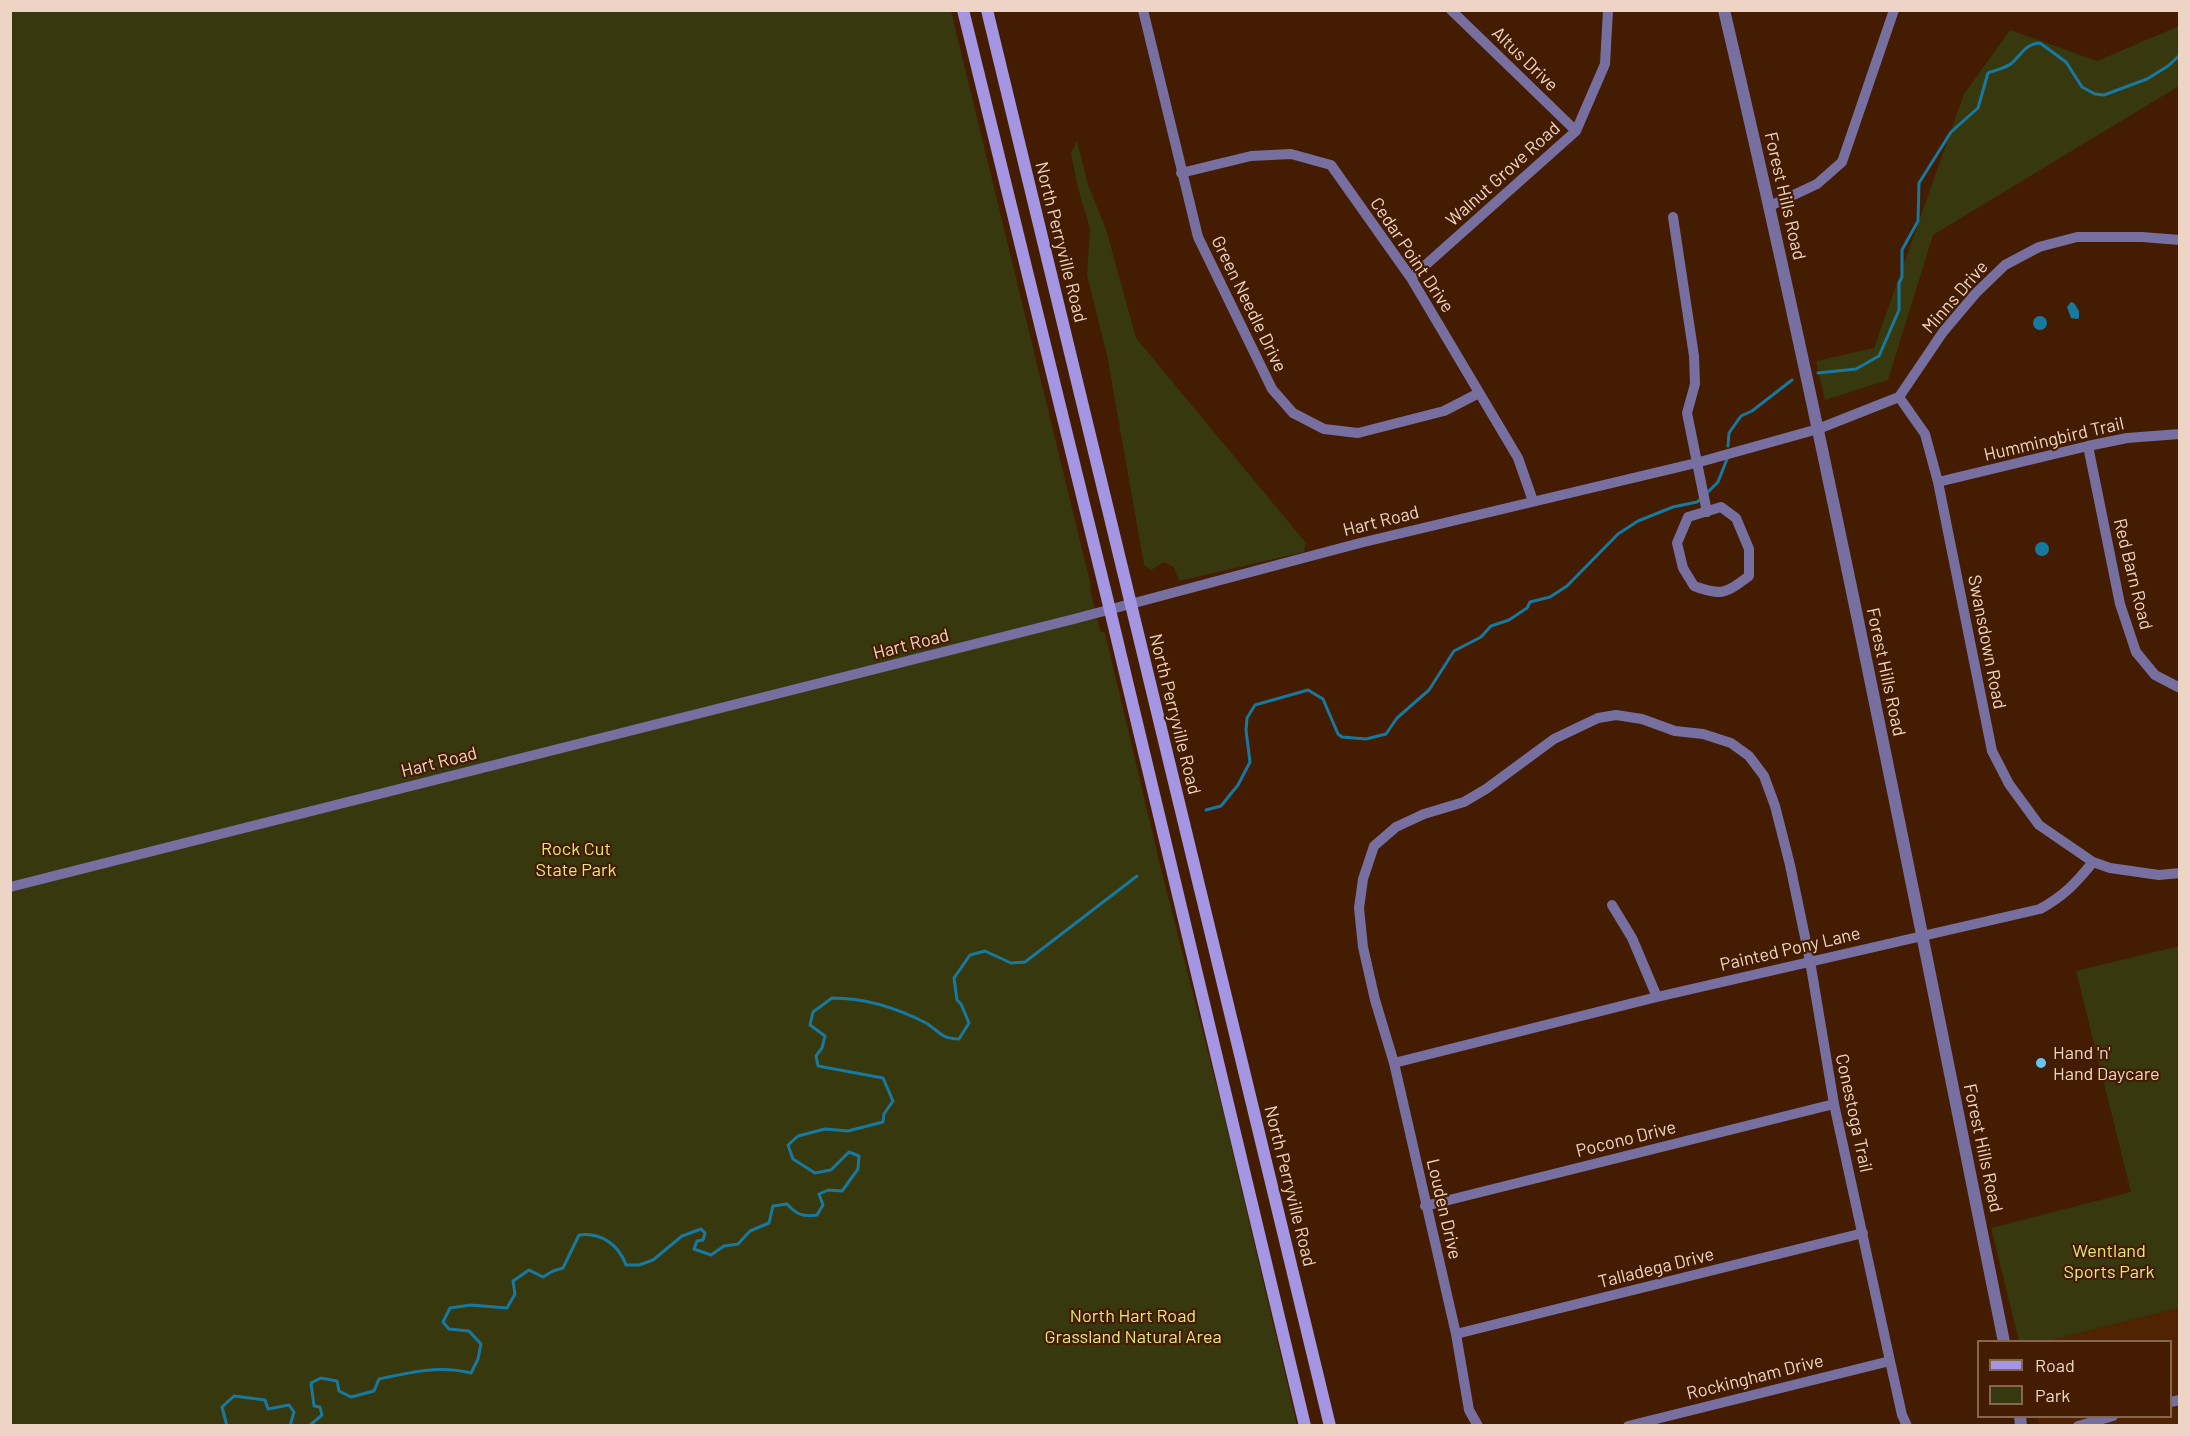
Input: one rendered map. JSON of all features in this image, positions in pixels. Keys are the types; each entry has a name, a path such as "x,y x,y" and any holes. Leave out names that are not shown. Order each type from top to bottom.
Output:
{"main road":[{"path":"963,10 1110,610 1305,1425"},
{"name":"North Perryville Road","path":"987,10 1330,1425"}],"street":[{"name":"Green Needle Drive","path":"1143,10 1198,237 1272,389 1293,413 1324,429 1358,433 1444,411 1479,393"},
{"name":"Altus Drive","path":"1450,10 1576,131"},
{"name":"Walnut Grove Road","path":"1411,278 1576,131 1605,64 1608,10"},
{"name":"Forest Hills Road","path":"1724,10 1770,206 1818,429 2004,1340"},
{"path":"1770,206 1817,184 1842,162 1894,10"},
{"name":"Cedar Point Drive","path":"1181,173 1251,156 1291,154 1331,165 1411,278 1518,458 1533,501"},
{"path":"1673,217 1694,356 1695,384 1687,413 1707,512"},
{"name":"Minns Drive","path":"1899,397 1943,332 1976,293 2005,265 2039,247 2077,237 2142,237 2180,240"},
{"path":"1818,429 1899,397"},
{"name":"Swansdown Road","path":"1899,397 1925,434 1938,482 1992,751 2009,784 2039,825 2093,862"},
{"name":"Hart Road","path":"10,887 1110,610 1248,572 1696,463 1818,429"},
{"name":"Hummingbird Trail","path":"1938,482 2127,438 2180,434"},
{"name":"Red Barn Road","path":"2088,446 2120,604 2136,652 2155,675 2180,688"},
{"path":"1721,507 1736,518 1749,549 1749,576 1729,591 1713,592 1694,586 1683,568 1677,543 1688,517 1707,512 1721,507"},
{"name":"Conestoga Trail","path":"1375,1000 1363,947 1359,908 1364,879 1374,846 1396,827 1424,814 1464,802 1554,739 1598,718 1616,715 1642,718 1675,731 1702,734 1731,743 1749,756 1764,776 1775,806 1790,866 1810,962 1834,1104 1902,1415 1907,1425"},
{"path":"2093,862 2110,868 2159,875 2180,873"},
{"name":"Painted Pony Lane","path":"1394,1063 1657,997 2040,909 2059,899 2072,888 2093,862"},
{"path":"1612,905 1632,938 1657,997"},
{"name":"Louden Drive","path":"1375,1000 1394,1063 1456,1334 1469,1410 1478,1425"},
{"name":"Pocono Drive","path":"1425,1206 1834,1104"},
{"name":"Talladega Drive","path":"1456,1334 1863,1233"},
{"name":"Rockingham Drive","path":"1628,1425 1890,1361"},
{"path":"2078,1425 2105,1418"}],"shaded area":[{"path":"2179,1308 2179,1425 2039,1425 2037,1418 2172,1418 2172,1340 2051,1340"}],"green space":[{"name":"Rock Cut State Park","path":"10,11 951,11 1100,631 1105,633 1161,869 1221,1103 1297,1425 11,1425"},
{"path":"2179,26 2179,86 1933,235 1888,380 1825,400 1816,361 1874,348 1964,94 2010,30 2097,61"},
{"path":"1077,141 1088,185 1106,229 1136,338 1306,543 1304,552 1179,581 1174,567 1164,562 1151,570 1144,565 1107,355 1087,275 1090,229 1071,153"},
{"name":"Wentland Sports Park","path":"2179,946 2179,1308 2051,1340 2019,1340 1991,1228 2131,1192 2076,971"}],"water":[{"path":"2071,302 2079,311 2077,319 2071,318 2067,307"},
{"path":"2040,316 2045,318 2047,323 2045,328 2040,330 2035,328 2033,323 2035,318"},
{"path":"2042,542 2047,544 2049,549 2047,554 2042,556 2037,554 2035,549 2037,544"}],"waterway":[{"path":"1818,373 1856,369 1879,356 1899,310 1902,250 1918,221 1919,183 1951,132 1978,108 1988,73 2010,65 2027,47 2040,43 2066,62 2082,87 2095,94 2104,95 2147,79 2168,66 2180,55"},
{"path":"1728,446 1729,433 1741,416 1752,411 1792,380"},
{"path":"1707,493 1718,482 1727,459"},
{"path":"1206,810 1221,806 1238,785 1250,762 1246,730 1247,718 1255,705 1308,690 1323,699 1338,734 1342,737 1366,739 1386,734 1397,718 1429,690 1454,651 1481,637 1491,626 1509,620 1527,608 1530,602 1550,597 1567,586 1618,534 1638,521 1673,507 1697,502 1702,498"},
{"path":"309,1426 322,1415 320,1407 314,1406 311,1383 321,1378 337,1381 339,1391 351,1397 374,1391 379,1379 402,1374 425,1370 471,1373 478,1359 481,1344 469,1331 449,1329 443,1322 450,1308 471,1305 507,1308 515,1294 513,1281 529,1270 543,1277 563,1268 579,1235 602,1238 619,1251 626,1265 639,1265 653,1260 682,1236 701,1229 705,1233 703,1240 697,1241 694,1249 711,1255 724,1246 738,1244 750,1231 769,1223 773,1206 787,1204 800,1214 817,1215 823,1205 819,1194 828,1190 842,1191 858,1169 859,1156 849,1152 831,1170 815,1173 793,1159 788,1145 798,1136 825,1129 848,1131 883,1122 884,1114 893,1101 883,1078 818,1066 816,1056 822,1048 825,1036 810,1025 813,1012 832,998 869,1002 904,1013 926,1023 944,1036 959,1039 969,1023 957,1000 954,978 970,955 985,951 1011,963 1025,962 1137,876"},
{"path":"227,1426 222,1407 234,1396 265,1400 268,1409 289,1405 294,1412 290,1426"}],"place":[{"name":"Hand 'n' Hand Daycare","path":"2041,1063"}],"park label":[{"name":"North Hart Road Grassland Natural Area","path":"1133,1326"}]}
